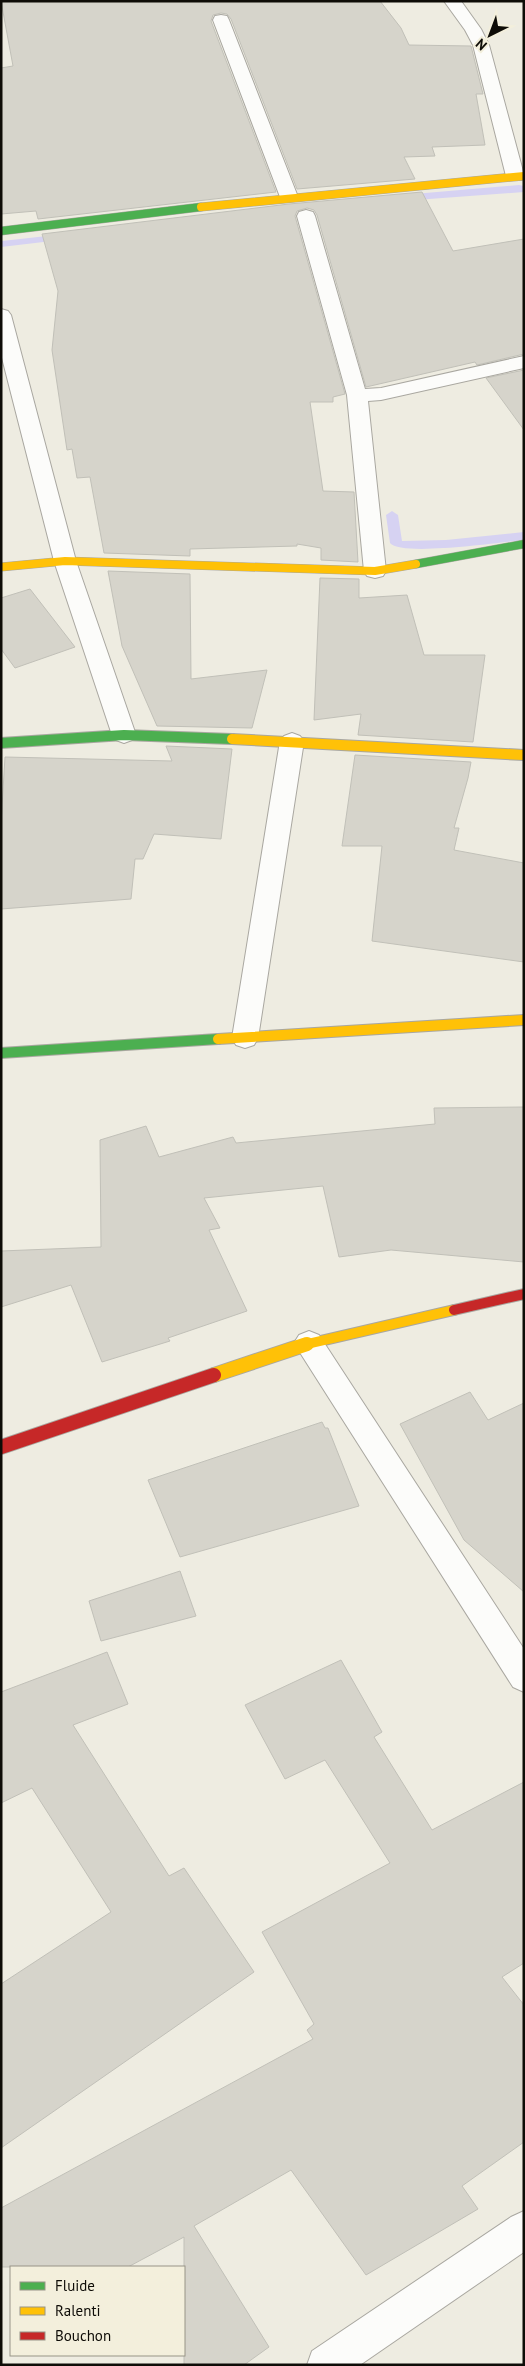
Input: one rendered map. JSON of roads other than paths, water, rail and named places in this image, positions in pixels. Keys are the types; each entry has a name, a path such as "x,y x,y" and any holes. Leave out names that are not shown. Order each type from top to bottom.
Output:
{"street":[{"path":"1,231 289,197 519,176 481,45 473,29 452,1"},
{"path":"221,20 289,197"},
{"path":"306,216 357,395 375,571"},
{"path":"1,315 66,561 124,736"},
{"path":"357,395 382,394 524,362"},
{"path":"1,567 66,561 375,571 524,544"},
{"path":"1,742 124,736 292,742 524,755"},
{"path":"245,1038 292,742"},
{"path":"1,1053 524,1020"},
{"path":"1,1447 309,1343 524,1294"},
{"path":"309,1343 524,1677"},
{"path":"326,2365 524,2230"}],"waterway":[{"path":"402,198 524,189"},
{"path":"2,244 65,237"},
{"path":"392,515 396,543 400,545 446,544 524,536"}]}
